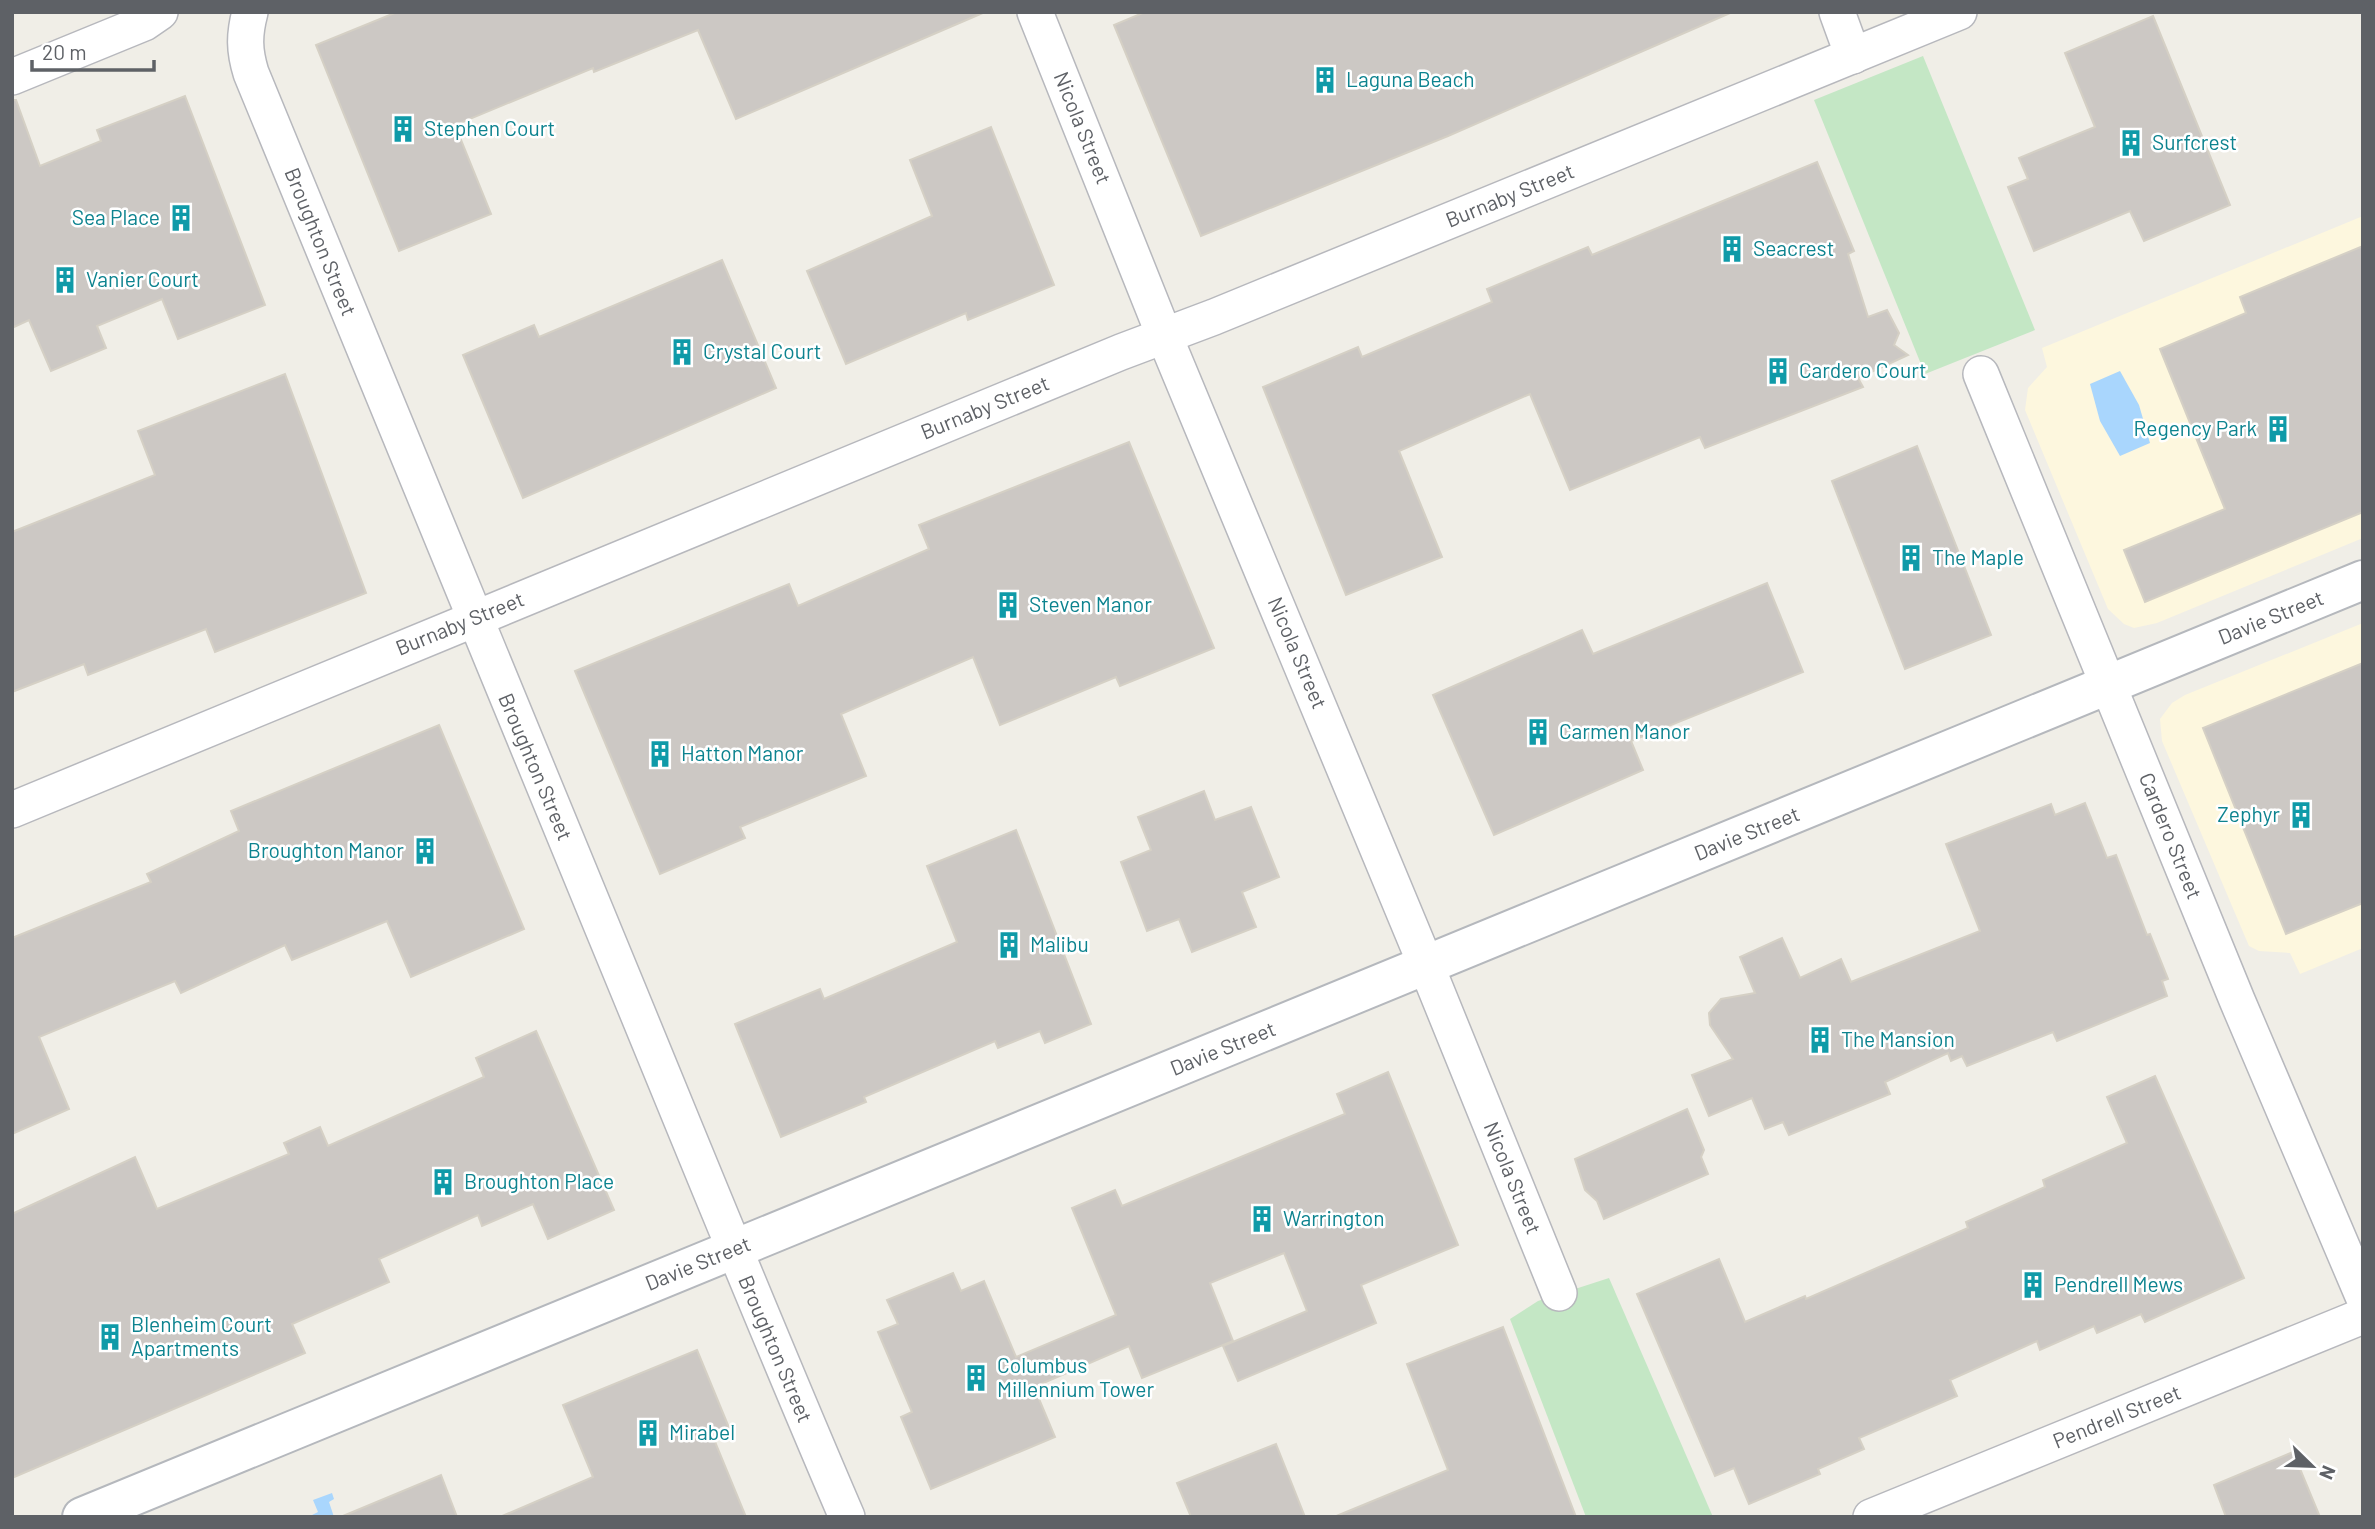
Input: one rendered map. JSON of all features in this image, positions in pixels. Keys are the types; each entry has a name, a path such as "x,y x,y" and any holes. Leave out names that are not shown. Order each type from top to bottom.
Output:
{"main road":[{"name":"Davie Street","path":"82,1517 2363,580"}],"street":[{"path":"12,77 144,23 160,12"},
{"name":"Broughton Street","path":"250,12 244,33 244,52 251,73 472,619 847,1517"},
{"name":"Nicola Street","path":"1035,12 1164,335 1559,1293"},
{"path":"1837,12 1853,56"},
{"name":"Burnaby Street","path":"12,810 1164,335 1959,12"},
{"name":"Cardero Street","path":"1981,374 2363,1296"},
{"name":"Pendrell Street","path":"1871,1517 2363,1316"}],"shaded area":[{"path":"2363,216 2363,538 2157,623 2134,628 2124,624 2108,609 2025,410 2028,388 2047,367 2042,348"},
{"path":"2363,623 2363,948 2300,974 2290,953 2259,951 2249,946 2162,741 2160,719 2172,703 2185,695"}],"green space":[{"path":"1923,56 2035,330 1925,374 1814,100"},
{"path":"1609,1278 1713,1517 1586,1517 1510,1319 1538,1301"}],"water":[{"path":"2120,371 2139,405 2150,443 2120,456 2100,421 2090,384"},
{"path":"332,1493 334,1499 329,1502 334,1517 308,1517 318,1512 313,1500"}],"building":[{"path":"397,12 985,12 736,119 698,30 594,72 593,68 455,125 491,214 399,251 316,45"},
{"path":"1145,12 1730,13 1448,136 1201,236 1114,25"},
{"name":"Surfcrest","path":"2153,16 2230,205 2144,241 2130,211 2034,251 2008,187 2028,179 2019,158 2095,127 2065,53"},
{"path":"185,96 265,305 178,339 162,299 97,326 106,348 51,371 29,320 12,328 12,100 16,100 40,166 101,141 97,130"},
{"path":"991,127 1054,285 968,320 966,313 846,364 807,271 932,216 910,160"},
{"path":"1817,162 1854,251 1848,254 1868,317 1887,310 1899,333 1894,345 1908,355 1858,378 1863,387 1705,448 1700,437 1570,490 1530,394 1399,451 1442,557 1346,595 1263,387 1358,347 1362,357 1492,302 1487,289 1588,247 1592,255"},
{"name":"Regency Park","path":"2363,246 2363,512 2145,602 2124,550 2225,509 2160,349 2246,313 2240,297"},
{"path":"722,260 776,388 523,498 463,355 534,325 539,337"},
{"path":"285,374 366,593 215,652 206,629 88,675 84,664 12,692 12,532 155,475 138,431"},
{"path":"1129,442 1214,648 1120,686 1116,677 1000,725 973,657 841,714 866,776 740,827 745,838 660,874 575,671 789,584 798,606 929,549 919,525"},
{"name":"The Maple","path":"1917,446 1991,635 1905,669 1832,481"},
{"path":"1767,583 1803,672 1631,741 1643,770 1494,835 1433,695 1582,630 1593,654"},
{"name":"Zephyr","path":"2363,663 2363,903 2286,934 2203,728"},
{"path":"439,725 524,929 411,977 387,921 292,960 285,945 181,993 175,981 39,1037 69,1109 12,1134 12,938 151,882 147,874 239,831 231,811"},
{"path":"1204,791 1215,820 1251,807 1279,877 1242,892 1256,927 1192,952 1179,919 1147,931 1121,862 1151,850 1138,817"},
{"path":"2085,803 2107,858 2116,855 2147,935 2150,934 2168,979 2162,981 2167,996 2057,1041 2053,1032 1967,1066 1962,1056 1951,1061 1948,1053 1885,1082 1890,1094 1789,1135 1783,1122 1765,1129 1752,1098 1709,1116 1692,1075 1733,1059 1710,1025 1709,1013 1721,999 1755,993 1740,957 1782,938 1800,978 1841,959 1851,982 1980,931 1946,844 2051,804 2055,815"},
{"path":"1016,830 1091,1024 1045,1043 1040,1031 998,1048 995,1041 864,1097 866,1102 781,1137 735,1024 820,989 824,999 957,942 927,866"},
{"path":"536,1031 614,1210 548,1239 533,1204 482,1226 478,1215 379,1259 389,1282 292,1324 305,1353 12,1478 12,1214 135,1157 157,1209 289,1154 284,1143 320,1127 328,1146 484,1077 476,1058"},
{"path":"1388,1072 1458,1245 1361,1285 1376,1323 1238,1381 1223,1346 1307,1311 1284,1253 1210,1283 1233,1341 1142,1378 1129,1346 1034,1387 1055,1437 931,1489 901,1417 912,1412 878,1332 898,1324 887,1300 953,1273 961,1291 984,1281 1016,1357 1116,1315 1072,1208 1115,1190 1122,1206 1345,1114 1337,1094"},
{"name":"Pendrell Mews","path":"2155,1076 2244,1278 2145,1322 2141,1314 2097,1333 2094,1326 2040,1350 2037,1341 1950,1380 1957,1396 1859,1438 1864,1449 1818,1469 1820,1474 1749,1504 1734,1468 1715,1476 1637,1294 1719,1259 1745,1322 1805,1296 1806,1299 1968,1228 1966,1222 2045,1187 2043,1180 2127,1143 2107,1097"},
{"path":"1687,1109 1704,1150 1701,1157 1708,1174 1604,1219 1597,1201 1585,1190 1575,1159"},
{"path":"1503,1327 1576,1517 1334,1517 1448,1470 1407,1364"},
{"name":"Mirabel","path":"697,1350 730,1430 713,1437 746,1517 500,1517 593,1477 563,1405"},
{"path":"1276,1444 1305,1517 1191,1517 1177,1483"},
{"path":"2293,1452 2320,1517 2226,1517 2214,1485"},
{"path":"441,1475 457,1517 343,1517 343,1516"}],"place":[{"name":"Laguna Beach","path":"1325,80"},
{"name":"Stephen Court","path":"403,129"},
{"name":"Surfcrest","path":"2131,143"},
{"name":"Sea Place","path":"181,218"},
{"name":"Seacrest","path":"1732,249"},
{"name":"Vanier Court","path":"65,280"},
{"name":"Crystal Court","path":"682,352"},
{"name":"Cardero Court","path":"1778,371"},
{"name":"Regency Park","path":"2278,429"},
{"name":"The Maple","path":"1911,558"},
{"name":"Steven Manor","path":"1008,605"},
{"name":"Carmen Manor","path":"1538,732"},
{"name":"Hatton Manor","path":"660,754"},
{"name":"Zephyr","path":"2301,815"},
{"name":"Broughton Manor","path":"425,851"},
{"name":"Malibu","path":"1009,945"},
{"name":"The Mansion","path":"1820,1040"},
{"name":"Broughton Place","path":"443,1182"},
{"name":"Warrington","path":"1262,1219"},
{"name":"Pendrell Mews","path":"2033,1285"},
{"name":"Blenheim Court Apartments","path":"110,1337"},
{"name":"Columbus Millennium Tower","path":"976,1378"},
{"name":"Mirabel","path":"648,1433"}]}
